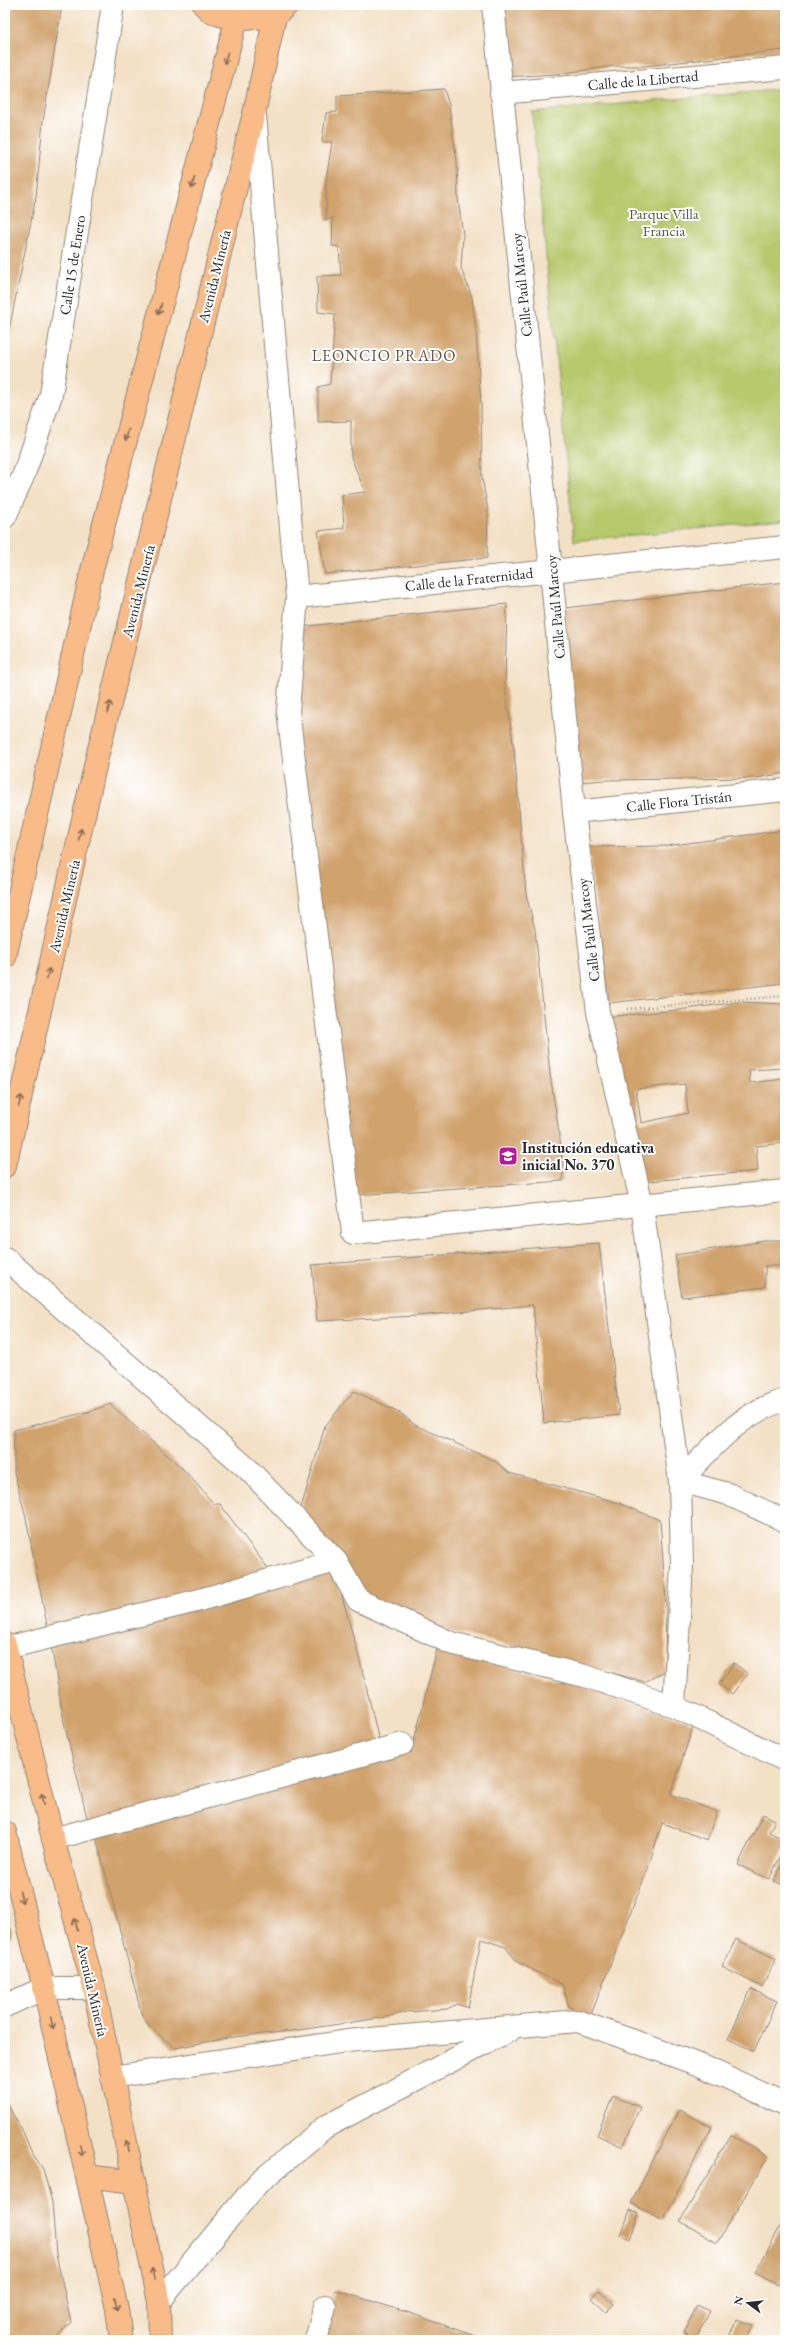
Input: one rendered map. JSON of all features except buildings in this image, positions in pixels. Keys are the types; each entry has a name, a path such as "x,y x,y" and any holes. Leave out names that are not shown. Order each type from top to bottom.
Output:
{"main road":[{"path":"204,5 211,12 236,20 281,11"},
{"name":"Avenida Minería","path":"5,1166 98,753 255,110 281,11"},
{"path":"5,957 92,570 236,20"},
{"name":"Avenida Minería","path":"6,1646 53,1839 94,1988 159,2302 160,2340"},
{"path":"5,1832 44,1988 87,2176 117,2309 121,2340"},
{"path":"87,2176 134,2182"}],"street":[{"name":"Calle 15 de Enero","path":"5,517 24,474 51,394 113,5"},
{"name":"Calle Paúl Marcoy","path":"493,5 551,570 574,812 598,1012 642,1205 680,1481 682,1565 674,1706"},
{"name":"Calle de la Libertad","path":"501,93 785,68"},
{"path":"255,110 297,597 288,710 353,1233 785,1191"},
{"name":"Calle de la Fraternidad","path":"297,597 785,546"},
{"name":"Calle Flora Tristán","path":"574,812 785,790"},
{"path":"5,1258 248,1468 336,1561 358,1600 451,1643 585,1676 674,1706 785,1760"},
{"path":"785,1400 767,1405 740,1421 680,1481 728,1494 785,1521"},
{"path":"6,1646 196,1601 336,1561"},
{"path":"53,1839 402,1744"},
{"path":"5,2006 44,1988 94,1988"},
{"path":"112,2077 347,2041 578,2021 702,2066 785,2104"},
{"path":"159,2302 258,2182 325,2127 519,2025"},
{"path":"316,2340 325,2306"}],"path":[{"path":"598,1012 785,996"}],"green space":[{"name":"Parque Villa Francia","path":"785,89 785,520 574,541 532,112"}],"place":[{"name":"Institución educativa inicial No. 370","path":"508,1156"}],"district":[{"name":"LEONCIO PRADO","path":"384,355"}]}
